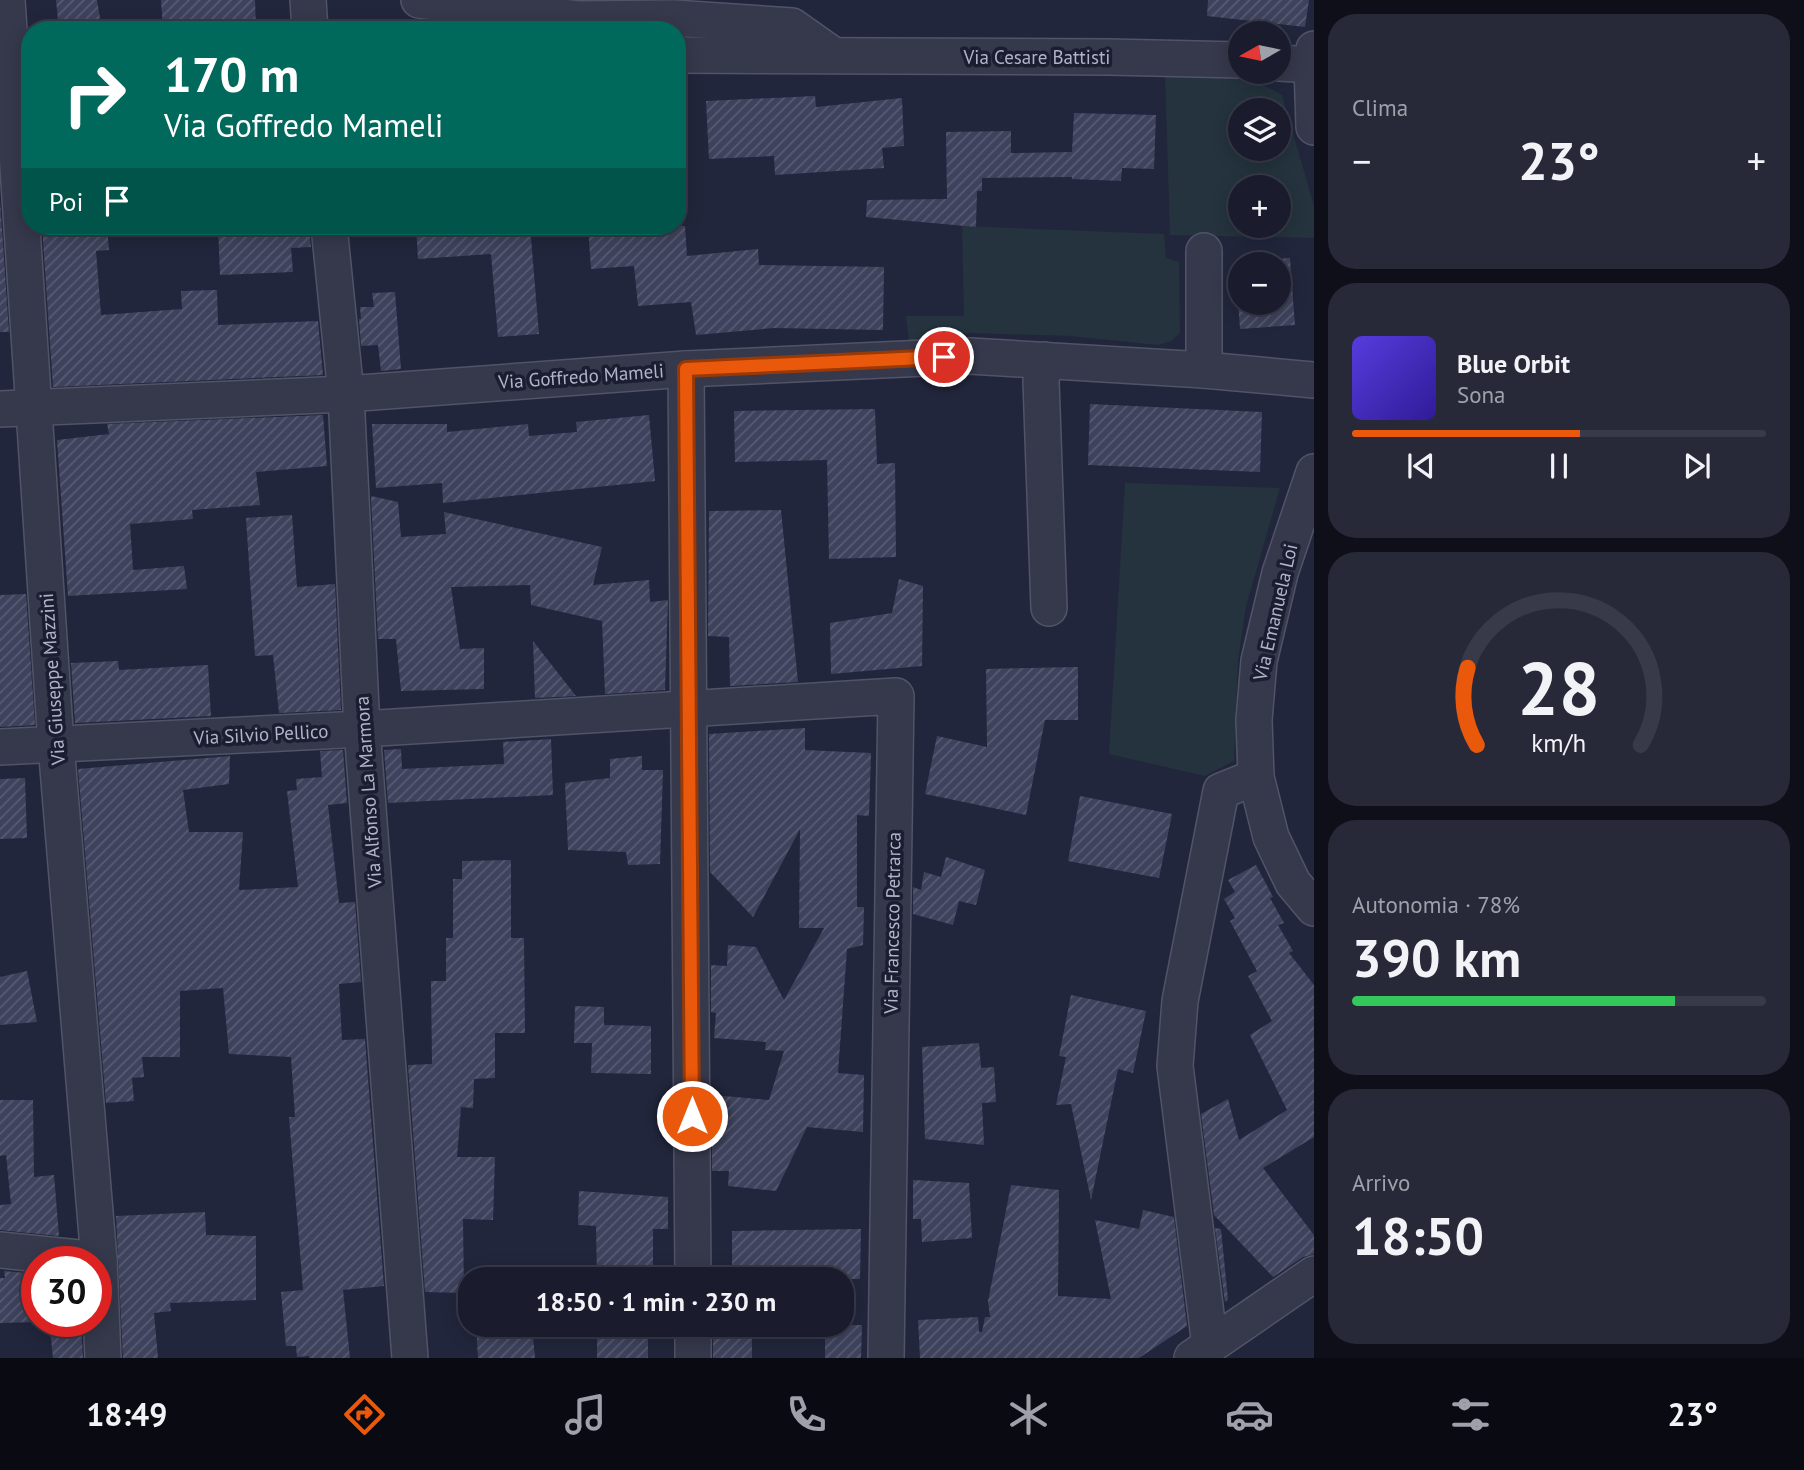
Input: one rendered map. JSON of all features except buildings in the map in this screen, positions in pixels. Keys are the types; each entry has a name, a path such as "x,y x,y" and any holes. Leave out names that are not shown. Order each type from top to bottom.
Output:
{"street":[{"name":"Via Giuseppe Mazzini","path":"7,0 14,73 17,408 56,745 98,1246"},
{"path":"308,0 309,21"},
{"path":"419,0 578,19 674,18 792,26 834,55"},
{"name":"Via Cesare Battisti","path":"708,20 692,55 1228,59"},
{"path":"1302,59 1314,127"},
{"name":"Via Alfonso La Marmora","path":"330,235 346,394 362,729 410,1358"},
{"path":"1204,251 1205,370"},
{"name":"Via Goffredo Mameli","path":"17,408 346,394 686,369 970,356 1205,370 1314,380"},
{"path":"1044,360 1041,381 1049,608"},
{"path":"686,369 693,1267"},
{"name":"Via Emanuela Loi","path":"1314,472 1280,573 1259,661 1254,720 1256,776 1271,837 1293,883 1314,908"},
{"name":"Via Francesco Petrarca","path":"689,708 896,696 886,1358"},
{"name":"Via Silvio Pellico","path":"0,747 362,729 689,708"},
{"path":"1256,776 1221,791 1180,1002 1175,1066 1201,1352 1314,1274"},
{"path":"0,1250 21,1252"},
{"name":"Via Giuseppe Mazzini","path":"102,1337 103,1358"},
{"path":"693,1337 693,1358"}],"shaded area":[{"path":"1165,72 1228,77 1228,84 1258,84 1282,95 1283,98 1228,98 1228,161 1291,161 1291,126 1314,206 1314,238 1291,238 1291,175 1228,175 1228,236 1170,235"},
{"path":"962,226 1164,234 1166,258 1179,262 1180,333 1171,341 1158,345 1071,336 971,333 909,341 906,316 964,316"},
{"path":"1125,483 1280,488 1246,606 1238,660 1234,761 1205,776 1109,754"}],"route":[{"path":"692,1116 686,369 944,357"}]}
